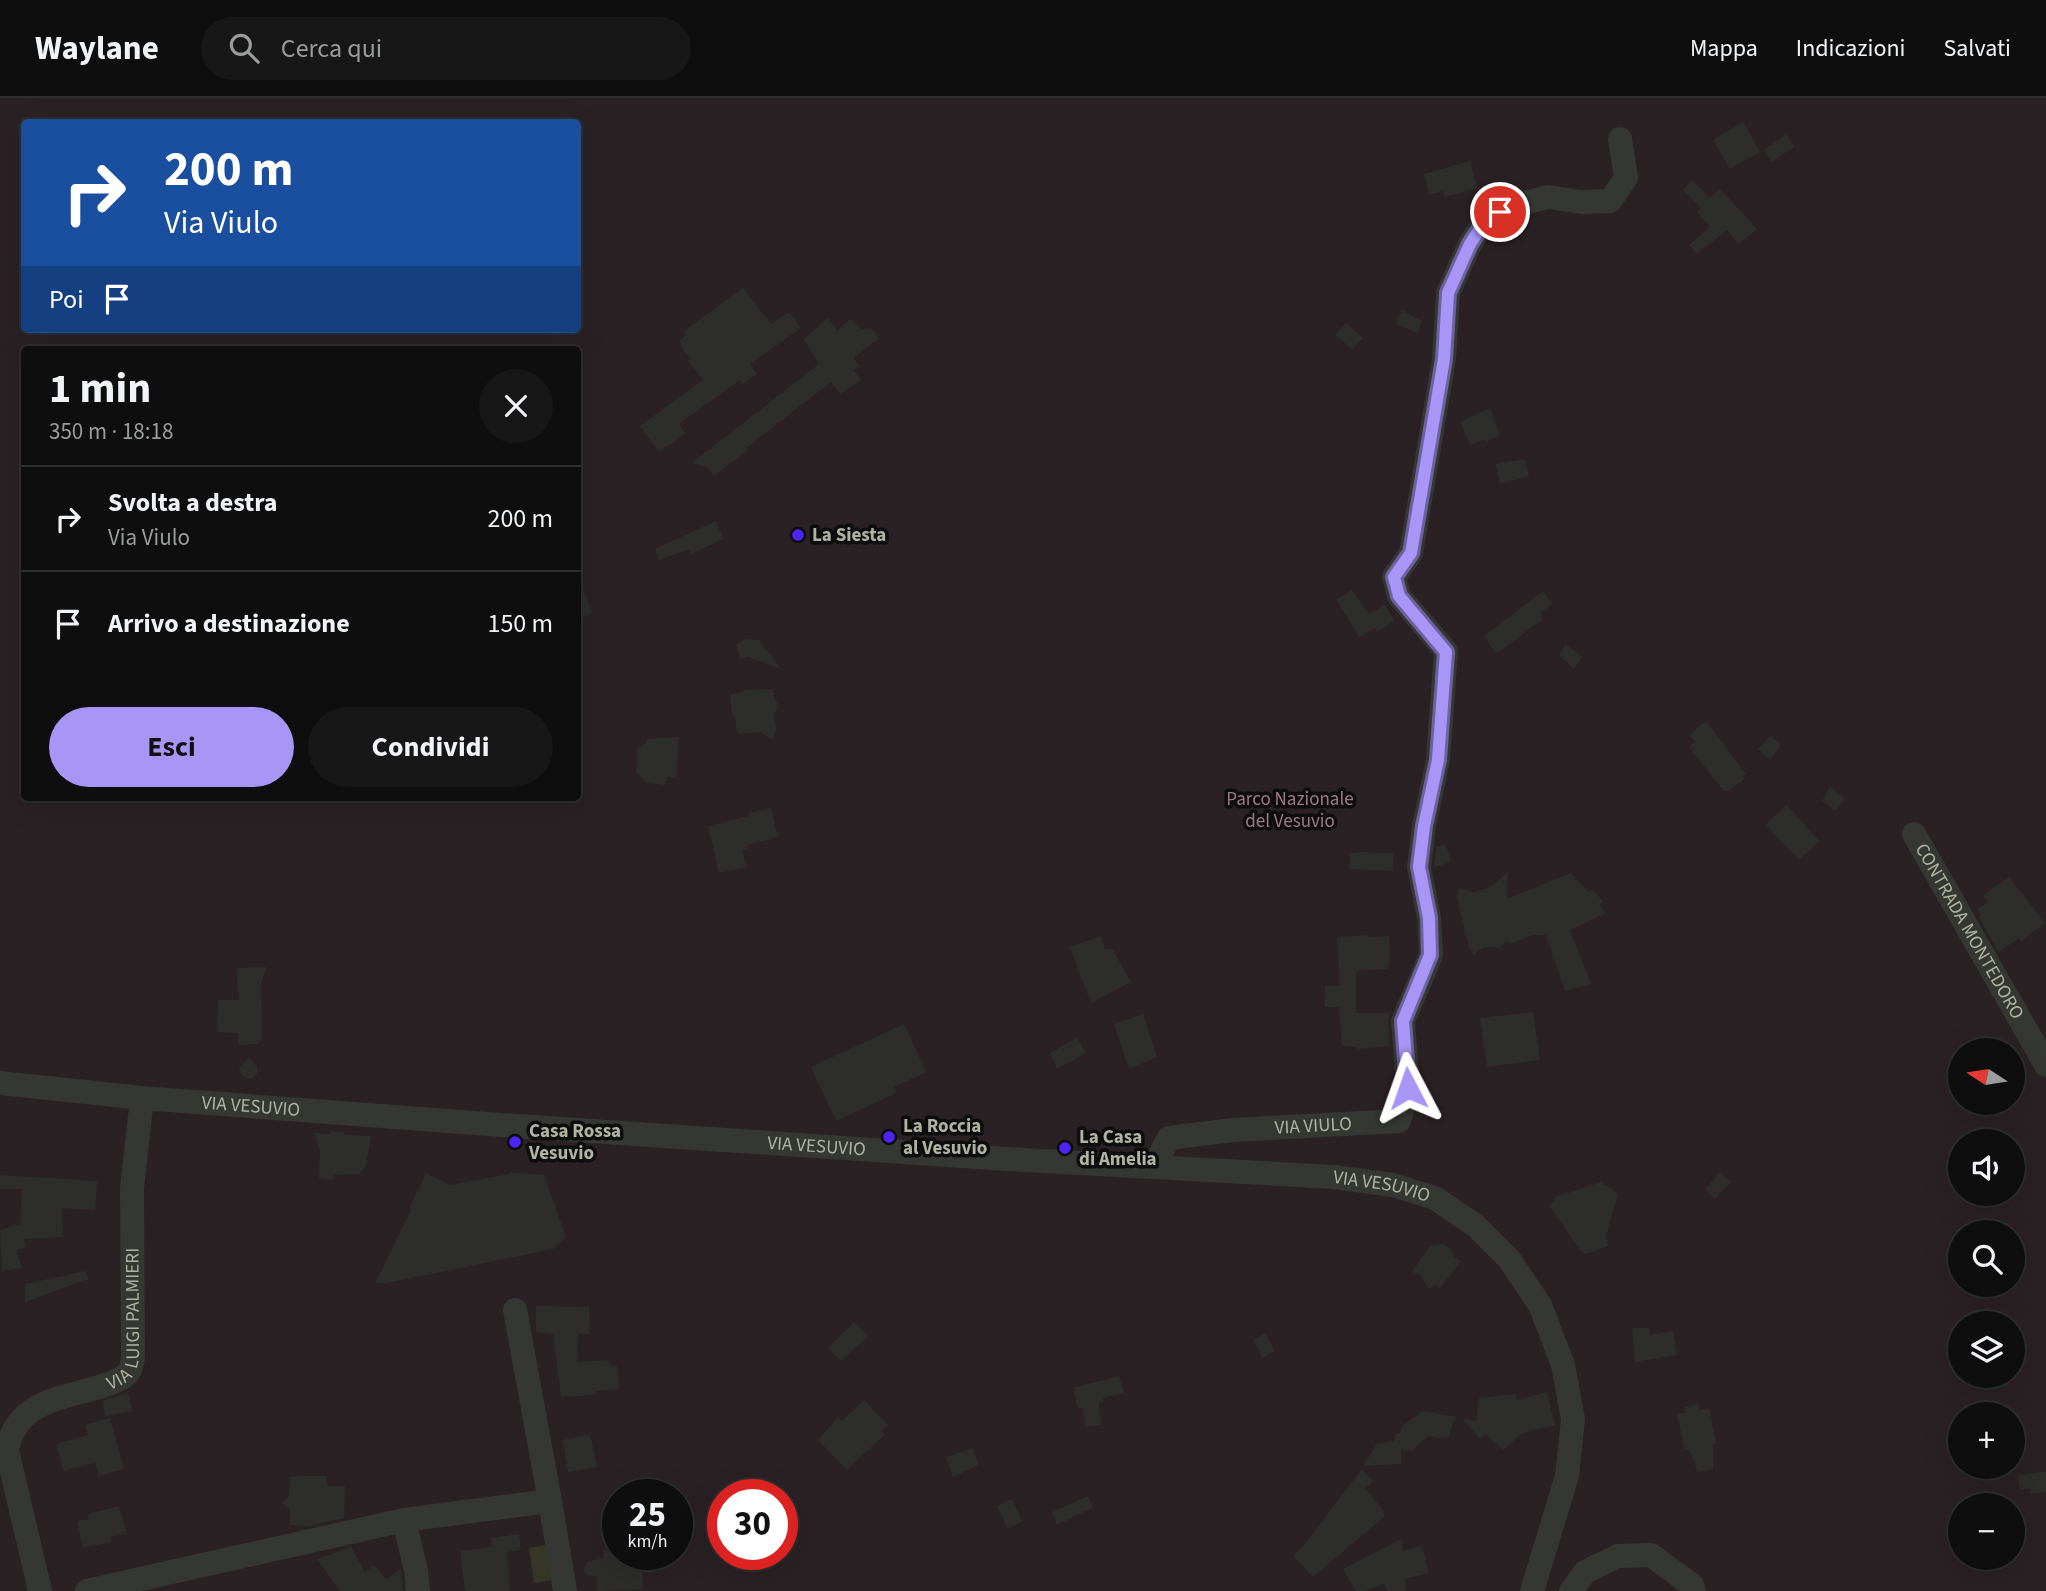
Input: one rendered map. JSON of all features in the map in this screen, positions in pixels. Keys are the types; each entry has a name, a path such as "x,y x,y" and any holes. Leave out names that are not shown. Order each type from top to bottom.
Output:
{"street":[{"name":"VIA VIULO","path":"1153,1167 1169,1138 1233,1130 1399,1121 1408,1088 1403,1021 1430,955 1429,918 1419,867 1424,826 1438,760 1446,652 1399,596 1394,577 1411,553 1414,541 1444,359 1448,293 1470,244 1487,218 1513,206 1548,197 1581,202 1610,201 1626,178 1620,139"},
{"name":"CONTRADA MONTEDORO","path":"1914,834 2046,1065"},
{"name":"VIA VESUVIO","path":"0,1083 142,1098 488,1124 1334,1177 1393,1185 1435,1198 1476,1226 1509,1259 1540,1305 1563,1365 1573,1419 1567,1476 1532,1591"},
{"name":"VIA LUIGI PALMIERI","path":"40,1591 7,1450 9,1438 18,1423 35,1406 118,1381 130,1371 133,1358 131,1188 142,1098"},
{"path":"516,1310 565,1591"},
{"path":"87,1591 404,1520 550,1501"},
{"path":"404,1520 416,1570 418,1591"},
{"path":"1571,1591 1585,1572 1618,1556 1651,1555 1692,1585 1694,1591"}],"green space":[{"name":"Parco Nazionale del Vesuvio","path":"0,98 2046,98 2046,1591 0,1591"}],"shaded area":[{"path":"550,1544 556,1580 534,1583 529,1548"}],"building":[{"path":"1743,122 1760,152 1730,169 1713,140"},
{"path":"1787,134 1794,147 1771,162 1765,149"},
{"path":"1470,161 1477,188 1445,197 1443,191 1429,195 1424,174"},
{"path":"1692,180 1710,198 1720,189 1757,229 1739,244 1727,230 1697,254 1689,245 1710,227 1697,212 1701,208 1683,190"},
{"path":"743,288 771,324 789,312 801,328 750,364 757,374 743,384 740,380 679,424 685,433 659,452 640,426 703,380 688,361 691,359 682,348 680,341 686,335 684,331"},
{"path":"1402,310 1422,321 1418,333 1396,324"},
{"path":"828,318 837,330 851,319 862,330 871,328 879,338 854,358 859,366 853,370 861,380 840,394 831,382 714,476 706,466 692,463 819,364 804,339"},
{"path":"1346,323 1363,338 1352,349 1335,335"},
{"path":"1490,408 1500,435 1470,445 1461,422"},
{"path":"1524,459 1529,476 1500,484 1496,464"},
{"path":"716,521 723,539 691,554 689,549 659,560 655,549"},
{"path":"581,584 593,614 581,618"},
{"path":"1352,590 1369,614 1385,605 1394,620 1377,632 1375,628 1359,637 1336,599"},
{"path":"1543,591 1552,604 1541,612 1542,620 1496,654 1484,636"},
{"path":"747,639 759,640 781,669 748,657 740,659 736,644"},
{"path":"1566,644 1582,657 1574,669 1559,655"},
{"path":"773,689 779,706 774,714 776,730 773,740 760,732 737,734 730,694 746,690"},
{"path":"1706,721 1746,774 1742,776 1744,779 1728,791 1724,791 1689,747 1695,742 1689,735"},
{"path":"1771,736 1781,745 1770,760 1758,749"},
{"path":"679,737 676,778 667,777 665,785 646,783 636,772 637,749 647,743 647,739"},
{"path":"1830,787 1845,798 1836,811 1822,801"},
{"path":"1787,805 1819,841 1799,860 1767,826"},
{"path":"771,808 778,837 747,845 748,849 742,850 746,867 719,873 708,826"},
{"path":"1446,844 1451,862 1434,867 1436,847"},
{"path":"1350,853 1393,853 1393,871 1350,869"},
{"path":"1508,872 1507,899 1571,873 1588,892 1592,889 1603,901 1599,905 1606,913 1570,930 1591,984 1565,991 1546,935 1533,935 1512,943 1506,941 1500,948 1485,947 1474,954 1469,948 1457,897 1459,888 1473,892 1489,888"},
{"path":"2009,877 2045,923 2021,941 2019,938 1999,952 1977,910 1988,902 1983,895"},
{"path":"1101,936 1105,949 1112,948 1131,982 1091,1003 1070,947"},
{"path":"1389,936 1390,958 1387,969 1356,971 1356,1013 1390,1013 1390,1046 1357,1049 1342,1046 1339,1007 1325,1007 1325,986 1340,986 1337,937"},
{"path":"266,967 261,983 262,1038 258,1044 239,1045 238,1033 217,1032 218,1000 239,1000 236,968"},
{"path":"1533,1012 1540,1060 1487,1067 1480,1018"},
{"path":"1143,1014 1157,1057 1129,1069 1114,1024"},
{"path":"904,1024 926,1072 894,1087 896,1093 836,1121 811,1067"},
{"path":"1077,1038 1086,1053 1057,1069 1050,1053"},
{"path":"249,1057 257,1067 253,1078 241,1075 239,1068"},
{"path":"331,1131 344,1132 344,1135 371,1136 366,1166 359,1174 334,1175 333,1180 319,1178 320,1151 314,1133 330,1134"},
{"path":"510,1172 544,1175 566,1237 553,1249 387,1283 375,1283 426,1173 450,1185"},
{"path":"1720,1172 1731,1182 1715,1199 1705,1190"},
{"path":"0,1175 97,1181 95,1210 62,1208 63,1237 24,1239 26,1247 16,1250 22,1268 2,1271 0,1230 20,1224 22,1189 0,1189"},
{"path":"1601,1182 1618,1194 1606,1236 1608,1246 1586,1254 1581,1251 1550,1207 1556,1197"},
{"path":"1444,1244 1450,1248 1454,1257 1461,1261 1440,1288 1436,1285 1428,1289 1421,1275 1412,1272 1430,1246"},
{"path":"86,1271 88,1279 25,1302 25,1284"},
{"path":"536,1306 589,1307 590,1334 578,1334 577,1362 608,1360 609,1366 617,1366 619,1389 595,1391 596,1395 561,1397 553,1334 536,1332"},
{"path":"854,1322 868,1336 841,1361 828,1348"},
{"path":"1632,1328 1649,1328 1650,1335 1673,1331 1677,1355 1635,1362"},
{"path":"1265,1333 1275,1351 1262,1358 1254,1340"},
{"path":"1119,1376 1124,1393 1103,1398 1104,1402 1099,1403 1101,1425 1085,1427 1083,1407 1078,1409 1073,1388"},
{"path":"128,1392 132,1411 105,1416 103,1401"},
{"path":"1547,1392 1555,1425 1522,1433 1503,1450 1486,1434 1480,1439 1462,1418 1476,1421 1479,1398 1515,1394 1517,1400"},
{"path":"864,1400 888,1425 882,1431 885,1434 847,1470 818,1440 838,1417 842,1421"},
{"path":"1699,1404 1699,1410 1709,1408 1716,1443 1713,1444 1713,1469 1698,1472 1689,1449 1685,1450 1677,1414 1686,1413 1685,1407"},
{"path":"1424,1411 1456,1417 1447,1439 1427,1436 1414,1450 1401,1450 1401,1464 1363,1466 1377,1444 1394,1441 1395,1434 1401,1433 1402,1426"},
{"path":"110,1418 124,1469 98,1476 95,1463 63,1471 56,1444 88,1435 85,1425"},
{"path":"590,1434 597,1467 568,1472 563,1440"},
{"path":"973,1448 978,1465 953,1477 946,1457"},
{"path":"1362,1469 1373,1482 1365,1488 1385,1516 1313,1577 1293,1556"},
{"path":"2046,1471 2046,1492 2031,1494 2030,1488 2020,1490 2018,1479 2025,1479 2025,1475"},
{"path":"327,1476 327,1486 345,1486 344,1518 308,1526 290,1525 290,1509 282,1503 289,1495 290,1477"},
{"path":"1088,1496 1093,1507 1057,1525 1052,1512"},
{"path":"1012,1499 1022,1521 1008,1529 997,1506"},
{"path":"119,1506 127,1534 110,1537 112,1542 83,1548 77,1521 89,1519 88,1514"},
{"path":"519,1534 521,1550 507,1552 510,1591 465,1591 460,1551 492,1547 490,1538"},
{"path":"1401,1539 1402,1551 1422,1546 1429,1573 1405,1579 1406,1591 1387,1591 1385,1583 1366,1591 1356,1591 1343,1569"},
{"path":"351,1547 365,1572 374,1565 386,1579 401,1569 403,1591 340,1591 317,1559"},
{"path":"602,1558 602,1570 642,1570 643,1589 597,1591 596,1576 584,1572 589,1561"}],"place":[{"name":"La Siesta","path":"798,535"},
{"name":"La Roccia al Vesuvio","path":"889,1137"},
{"name":"Casa Rossa Vesuvio","path":"515,1142"},
{"name":"La Casa di Amelia","path":"1065,1148"}],"route":[{"path":"1408,1088 1403,1021 1430,955 1429,918 1419,867 1424,826 1438,760 1446,652 1399,596 1394,577 1411,553 1444,359 1448,293 1470,244 1487,218 1500,212"}]}
